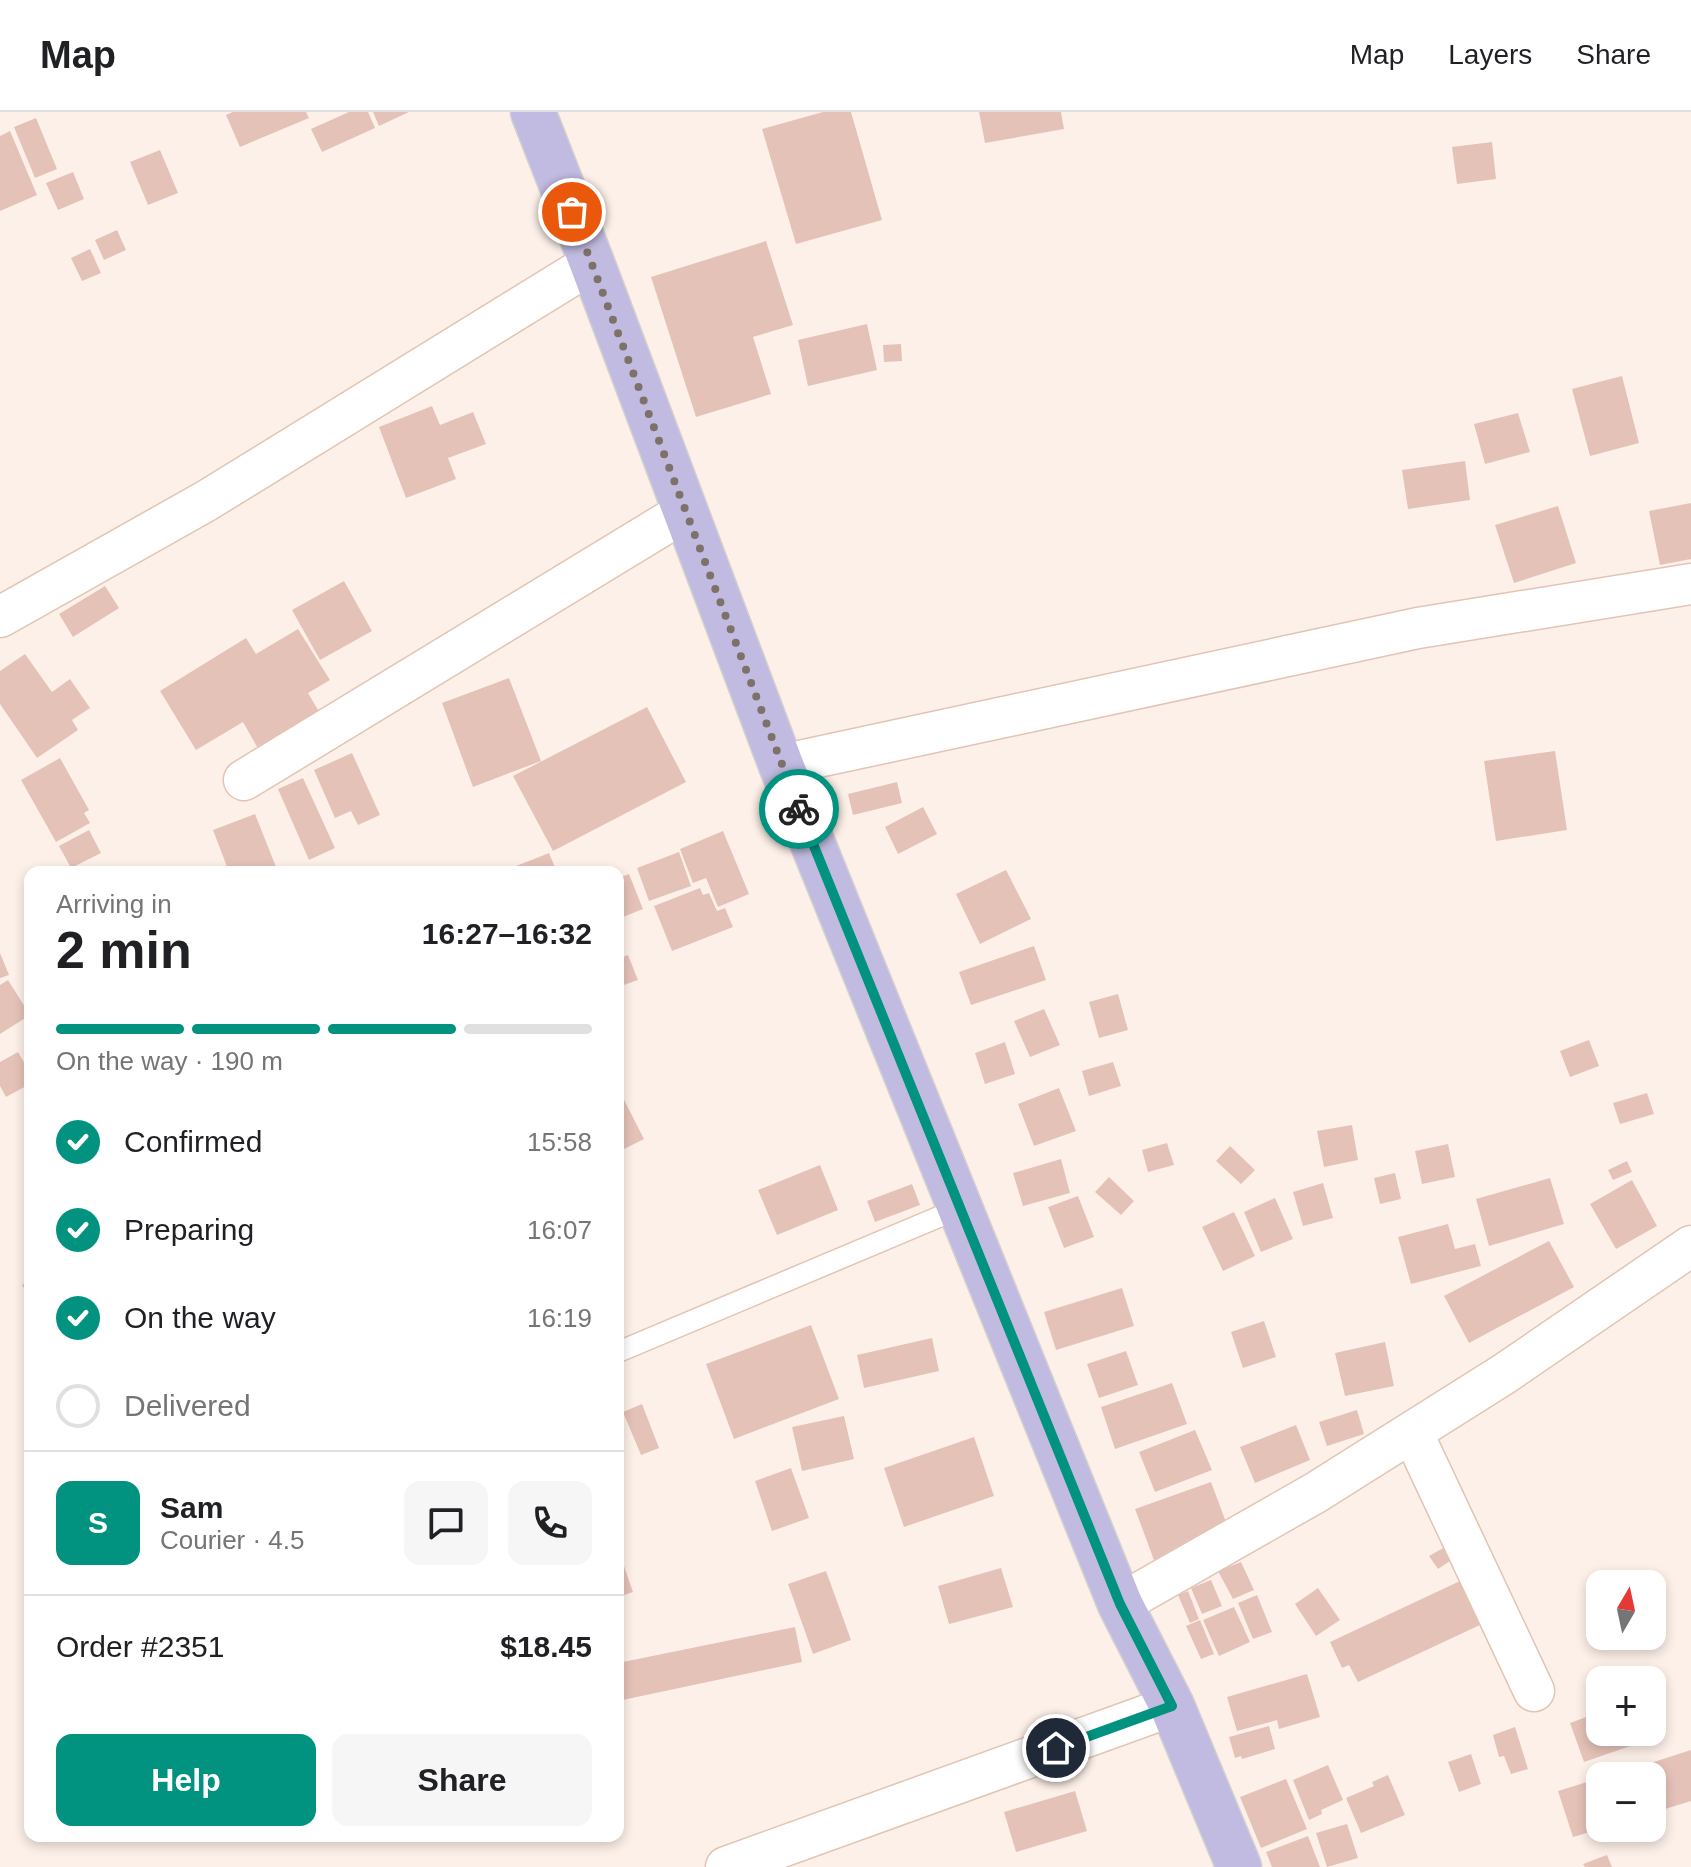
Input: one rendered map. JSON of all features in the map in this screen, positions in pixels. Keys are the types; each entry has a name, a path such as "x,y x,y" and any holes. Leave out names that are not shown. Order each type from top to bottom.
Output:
{"main road":[{"path":"533,112 781,765 1120,1604 1172,1706 1239,1867"}],"street":[{"path":"0,617 206,501 592,263"},
{"path":"244,780 686,511"},
{"path":"781,765 1418,628 1691,584"},
{"path":"1120,1604 1315,1493 1504,1374 1691,1246"},
{"path":"1412,1432 1534,1691"},
{"path":"726,1867 1172,1706"}],"lane":[{"path":"624,1349 960,1208"}],"building":[{"path":"233,112 306,112 309,118 240,147 226,115"},
{"path":"349,112 368,112 375,128 322,152 311,129"},
{"path":"373,112 409,112 379,126"},
{"path":"823,112 851,112 882,220 796,244 762,129"},
{"path":"979,112 1061,112 1064,129 985,143"},
{"path":"36,118 57,169 35,178 14,127"},
{"path":"10,131 37,195 0,211 0,136"},
{"path":"1492,142 1496,179 1457,184 1452,147"},
{"path":"160,150 178,193 148,205 130,162"},
{"path":"73,172 84,199 58,210 46,183"},
{"path":"117,230 126,250 104,260 95,240"},
{"path":"766,241 793,325 753,337 771,394 696,417 651,277"},
{"path":"90,249 101,273 82,281 71,258"},
{"path":"867,324 877,370 808,386 798,340"},
{"path":"901,344 902,361 884,362 883,345"},
{"path":"1622,376 1639,443 1590,456 1572,389"},
{"path":"432,406 440,425 473,412 486,444 448,458 456,479 406,498 379,427"},
{"path":"1518,413 1530,452 1485,464 1474,424"},
{"path":"1465,461 1470,500 1408,509 1402,470"},
{"path":"1691,503 1691,559 1660,565 1649,511"},
{"path":"1558,506 1576,563 1514,583 1495,525"},
{"path":"344,581 372,631 320,660 292,610"},
{"path":"105,586 119,608 73,637 59,614"},
{"path":"298,629 330,680 308,693 321,715 260,752 243,722 196,750 160,691 246,638 256,654"},
{"path":"25,654 52,692 70,679 90,708 72,720 78,730 37,758 0,704 0,671"},
{"path":"509,678 541,761 473,787 442,703"},
{"path":"647,707 686,782 553,851 513,776"},
{"path":"1555,751 1567,830 1496,841 1484,761"},
{"path":"352,753 380,815 358,825 351,811 335,818 314,770"},
{"path":"60,758 89,810 84,813 90,823 56,842 21,780"},
{"path":"303,778 335,848 309,860 278,789"},
{"path":"897,782 902,803 853,815 848,794"},
{"path":"923,807 937,834 898,854 885,827"},
{"path":"255,814 276,866 227,866 213,830"},
{"path":"89,830 101,853 70,866 59,846"},
{"path":"723,831 749,894 718,907 706,878 693,883 680,849"},
{"path":"679,852 691,886 649,901 637,868"},
{"path":"549,853 554,866 516,866"},
{"path":"1006,870 1031,919 980,944 956,894"},
{"path":"629,874 643,909 624,917 624,876"},
{"path":"700,888 703,895 709,893 717,911 725,908 733,927 672,951 654,906"},
{"path":"1034,946 1046,980 971,1005 959,972"},
{"path":"0,953 9,975 0,978"},
{"path":"628,955 638,980 624,985 624,957"},
{"path":"8,980 24,1005 24,1019 0,1034 0,985"},
{"path":"1118,994 1128,1030 1099,1038 1089,1002"},
{"path":"1044,1009 1060,1045 1030,1057 1014,1021"},
{"path":"1589,1040 1599,1066 1570,1077 1560,1051"},
{"path":"1005,1042 1015,1074 985,1084 975,1053"},
{"path":"18,1052 24,1062 24,1087 6,1097 0,1086 0,1062"},
{"path":"1113,1062 1121,1086 1089,1096 1082,1071"},
{"path":"1059,1088 1076,1131 1034,1146 1018,1104"},
{"path":"1647,1093 1654,1114 1620,1124 1613,1103"},
{"path":"624,1100 644,1139 624,1149"},
{"path":"1352,1125 1358,1160 1324,1167 1317,1131"},
{"path":"1167,1143 1174,1165 1148,1172 1142,1150"},
{"path":"1448,1144 1455,1177 1422,1184 1415,1151"},
{"path":"1230,1146 1255,1170 1241,1184 1216,1161"},
{"path":"1061,1159 1070,1193 1023,1206 1013,1173"},
{"path":"1627,1161 1632,1172 1613,1180 1608,1170"},
{"path":"820,1165 838,1210 777,1235 758,1190"},
{"path":"1395,1173 1401,1199 1380,1204 1374,1178"},
{"path":"1109,1177 1134,1201 1121,1215 1095,1192"},
{"path":"1550,1178 1564,1224 1489,1246 1476,1199"},
{"path":"1632,1180 1657,1226 1616,1249 1590,1204"},
{"path":"1323,1183 1333,1218 1303,1226 1293,1192"},
{"path":"912,1184 920,1205 875,1222 867,1201"},
{"path":"1078,1196 1094,1237 1064,1248 1048,1207"},
{"path":"1275,1198 1293,1239 1261,1252 1244,1212"},
{"path":"1234,1212 1255,1256 1223,1271 1202,1227"},
{"path":"1448,1224 1455,1249 1475,1244 1481,1266 1411,1284 1398,1237"},
{"path":"1549,1241 1574,1287 1469,1343 1444,1296"},
{"path":"1122,1288 1134,1326 1056,1350 1044,1312"},
{"path":"1264,1321 1276,1357 1243,1368 1231,1332"},
{"path":"811,1325 839,1399 734,1439 706,1364"},
{"path":"932,1338 939,1371 864,1388 857,1355"},
{"path":"1385,1342 1394,1386 1345,1396 1335,1353"},
{"path":"1126,1351 1138,1385 1099,1398 1087,1364"},
{"path":"1172,1383 1187,1424 1115,1449 1101,1407"},
{"path":"642,1404 659,1448 641,1455 624,1412"},
{"path":"1357,1410 1364,1434 1327,1446 1319,1422"},
{"path":"844,1416 854,1459 802,1471 792,1427"},
{"path":"1296,1425 1310,1460 1255,1483 1240,1447"},
{"path":"1195,1430 1212,1470 1155,1492 1139,1452"},
{"path":"974,1437 994,1496 904,1527 884,1468"},
{"path":"791,1468 809,1518 772,1531 755,1481"},
{"path":"1211,1482 1230,1533 1154,1560 1135,1509"},
{"path":"1445,1547 1453,1559 1438,1569 1429,1556"},
{"path":"1241,1562 1254,1590 1233,1599 1218,1571"},
{"path":"624,1566 633,1592 624,1595"},
{"path":"1001,1568 1013,1607 949,1624 938,1586"},
{"path":"826,1571 851,1640 813,1654 788,1584"},
{"path":"1211,1580 1222,1606 1202,1614 1191,1588"},
{"path":"1460,1581 1480,1625 1358,1682 1349,1665 1342,1668 1330,1642"},
{"path":"1318,1588 1340,1620 1316,1636 1295,1604"},
{"path":"1188,1591 1199,1619 1190,1623 1178,1595"},
{"path":"1257,1595 1272,1632 1253,1639 1238,1603"},
{"path":"1234,1607 1250,1642 1219,1656 1203,1620"},
{"path":"1200,1620 1214,1654 1201,1659 1186,1626"},
{"path":"795,1627 802,1662 624,1700 624,1662"},
{"path":"1307,1674 1320,1717 1279,1729 1277,1720 1237,1731 1227,1697"},
{"path":"1586,1717 1586,1746 1630,1746 1584,1762 1570,1723"},
{"path":"1269,1726 1275,1749 1242,1759 1241,1756 1235,1758 1229,1737"},
{"path":"1515,1727 1528,1769 1511,1774 1504,1756 1499,1757 1493,1735"},
{"path":"1691,1750 1691,1801 1666,1809 1666,1762 1654,1762"},
{"path":"1471,1754 1481,1784 1459,1792 1448,1762"},
{"path":"1328,1765 1343,1800 1321,1810 1322,1814 1309,1820 1293,1780"},
{"path":"1388,1775 1405,1815 1361,1833 1346,1798 1374,1786 1372,1782"},
{"path":"1286,1779 1307,1829 1261,1848 1240,1797"},
{"path":"1586,1782 1586,1833 1573,1837 1558,1791"},
{"path":"1075,1791 1087,1831 1016,1852 1004,1812"},
{"path":"1347,1824 1358,1858 1327,1867 1316,1833"},
{"path":"1308,1836 1320,1867 1272,1867 1266,1852"},
{"path":"1607,1855 1612,1867 1585,1867 1583,1864"}],"way so far":[{"path":"572,212 799,809"}],"route":[{"path":"799,809 1120,1604 1172,1706 1056,1748"}]}
